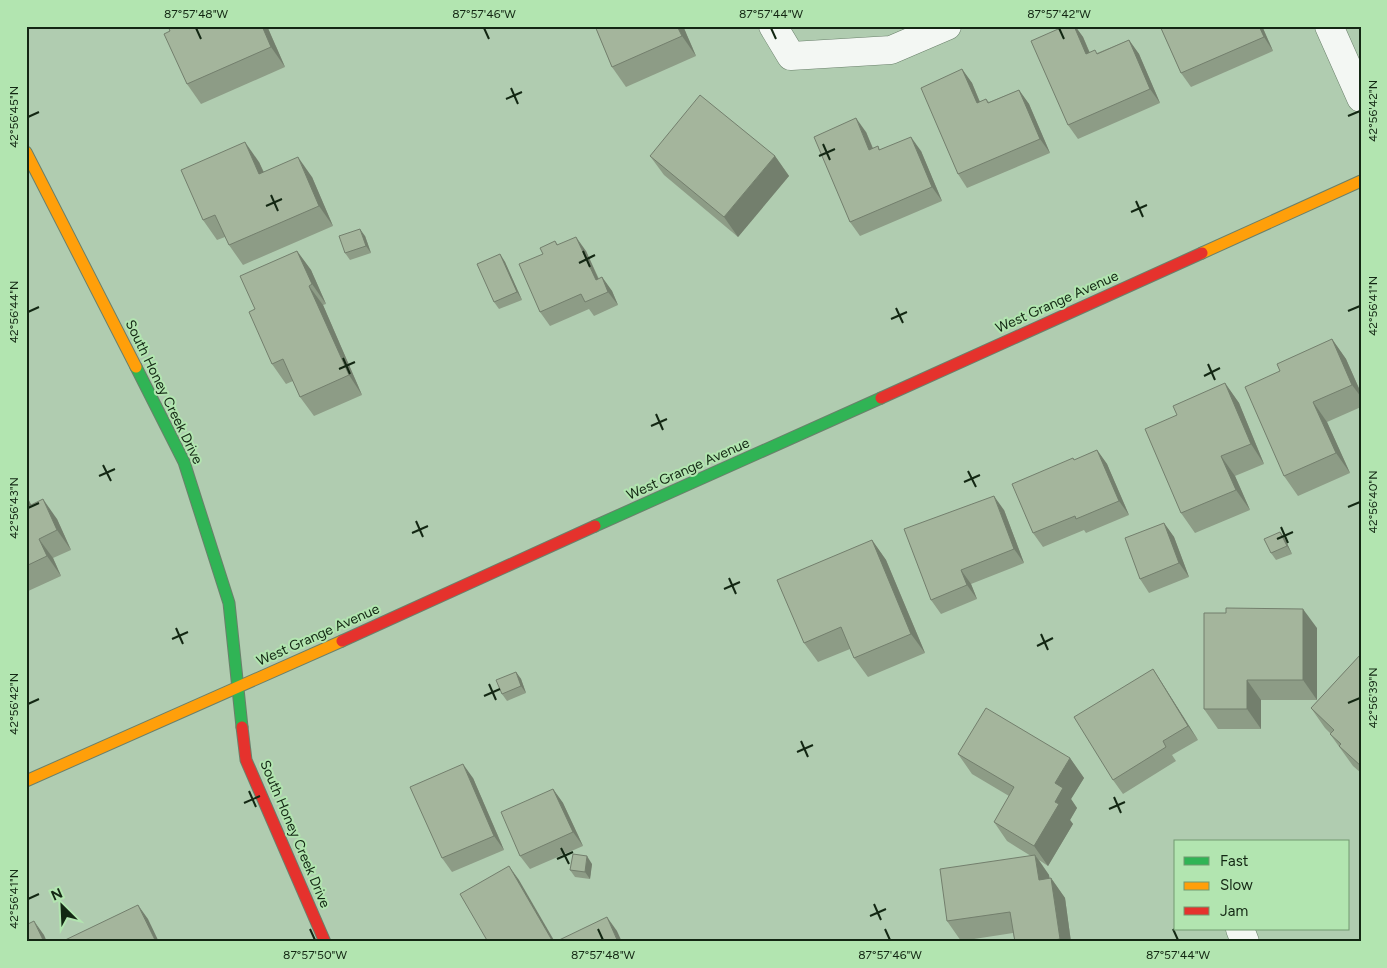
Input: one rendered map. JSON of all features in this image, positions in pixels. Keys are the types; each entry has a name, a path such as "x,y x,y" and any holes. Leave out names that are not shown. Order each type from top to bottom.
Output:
{"street":[{"path":"773,26 791,56 891,50 947,26"},
{"path":"1329,26 1361,98"},
{"name":"South Honey Creek Drive","path":"26,152 184,462 229,604 246,760 325,942"},
{"name":"West Grange Avenue","path":"26,782 1361,181"},
{"path":"1240,930 1245,942"}],"building":[{"path":"168,26 262,26 271,47 187,84 164,34 170,31"},
{"path":"595,26 677,26 682,36 612,67"},
{"path":"1065,26 1074,26 1086,54 1095,50 1097,54 1129,40 1150,89 1068,125 1031,41"},
{"path":"1160,26 1259,26 1264,37 1181,73"},
{"path":"962,69 977,103 986,99 988,103 1019,90 1040,139 958,174 921,88"},
{"path":"700,95 775,156 724,217 650,156"},
{"path":"856,118 869,150 878,146 879,150 911,137 932,187 850,222 814,137"},
{"path":"245,142 259,174 298,157 319,206 229,245 215,215 203,220 181,170"},
{"path":"360,229 366,246 345,253 339,236"},
{"path":"576,237 596,280 602,277 608,292 585,302 581,294 540,312 519,264 543,254 540,248 555,241 557,245"},
{"path":"297,251 312,284 309,286 349,375 300,397 283,359 272,364 249,312 255,309 240,276"},
{"path":"500,254 517,292 494,302 477,264"},
{"path":"1332,339 1352,385 1313,402 1336,453 1284,476 1245,387 1280,371 1277,364"},
{"path":"1225,383 1251,444 1221,456 1236,490 1181,513 1145,429 1177,415 1173,406"},
{"path":"1097,450 1119,501 1076,519 1075,516 1033,533 1012,484"},
{"path":"994,496 1014,549 961,570 967,585 931,600 904,529"},
{"path":"43,499 57,530 39,539 47,556 26,566 26,504 27,507"},
{"path":"1164,523 1179,563 1140,579 1125,538"},
{"path":"1280,532 1287,546 1271,553 1264,539"},
{"path":"872,540 911,634 854,658 841,627 804,643 777,580"},
{"path":"1226,608 1303,609 1303,680 1247,680 1247,709 1204,709 1204,613 1226,613"},
{"path":"1361,654 1361,766 1339,746 1341,744 1330,734 1334,730 1311,708"},
{"path":"1153,669 1188,726 1163,741 1166,747 1113,780 1074,717"},
{"path":"516,672 521,686 502,694 496,680"},
{"path":"986,708 1070,758 1055,783 1063,788 1055,802 1059,804 1034,846 994,822 1014,787 958,754"},
{"path":"463,764 494,836 442,858 410,787"},
{"path":"553,789 573,832 520,856 501,812"},
{"path":"573,854 587,856 585,872 570,870"},
{"path":"1035,855 1039,880 1051,878 1060,939 1043,942 1015,942 1010,912 947,921 940,869"},
{"path":"509,866 553,942 488,942 460,894"},
{"path":"138,905 156,942 61,942"},
{"path":"607,917 618,942 555,942"},
{"path":"34,921 44,942 26,942 26,925"}],"traffic: fast":[{"path":"136,367 184,462 229,603 242,727"},
{"path":"595,526 881,398"}],"traffic: slow":[{"path":"26,152 136,367"},
{"path":"1202,253 1361,181"},
{"path":"26,781 342,641"}],"traffic: jam":[{"path":"881,398 1202,253"},
{"path":"342,641 595,526"},
{"path":"242,727 246,760 325,942"}]}
